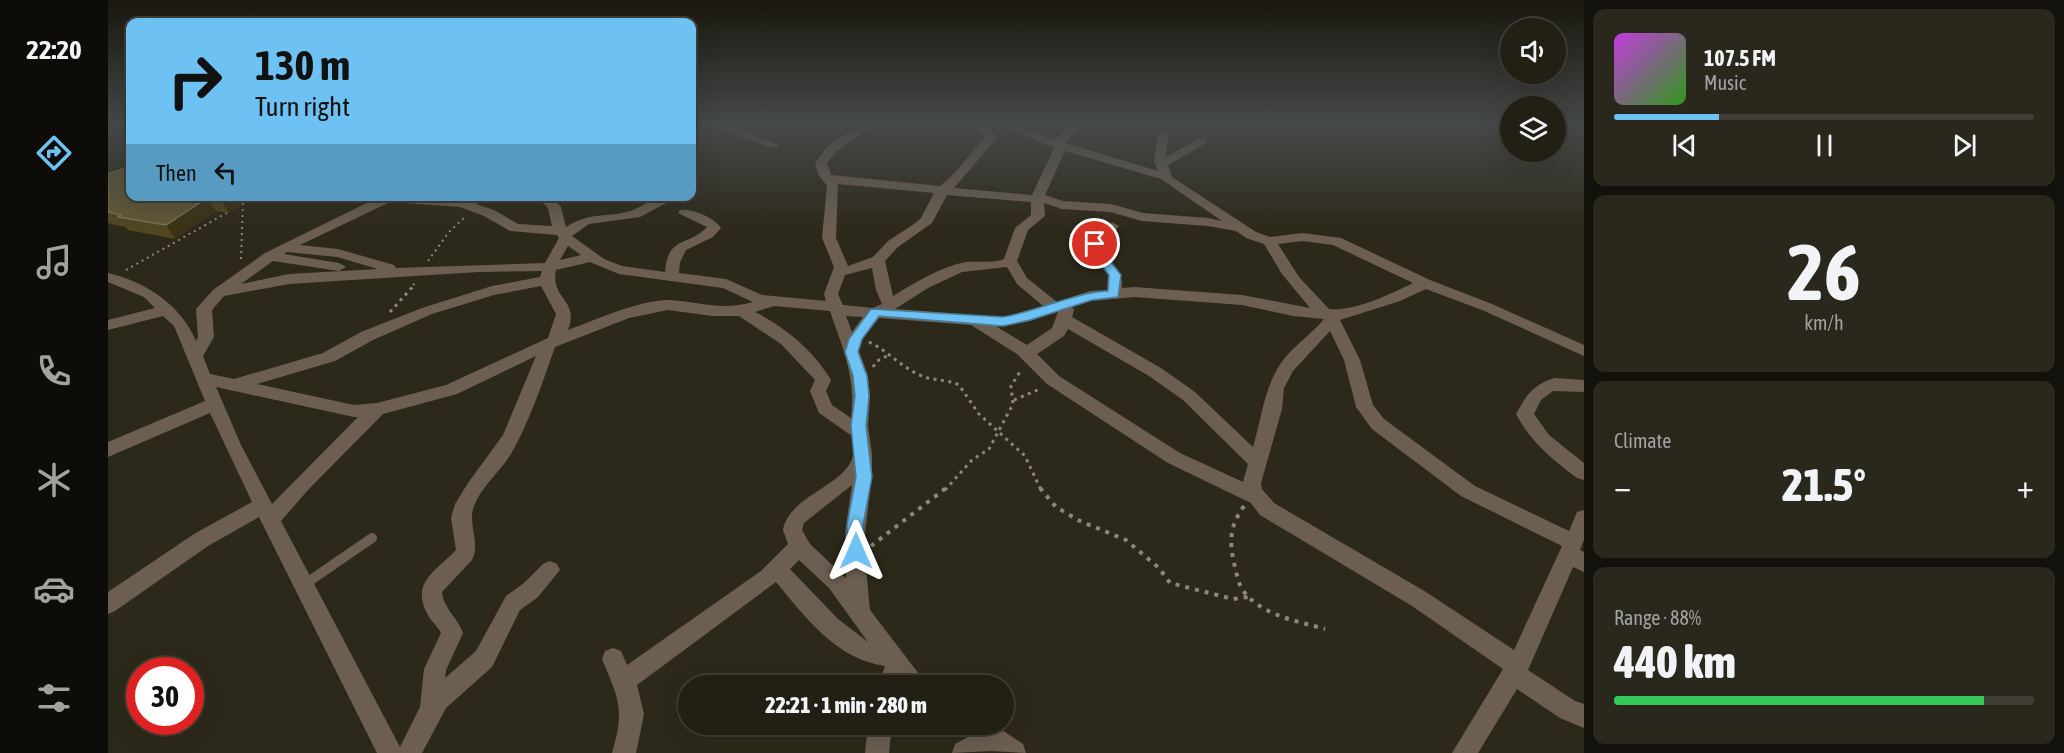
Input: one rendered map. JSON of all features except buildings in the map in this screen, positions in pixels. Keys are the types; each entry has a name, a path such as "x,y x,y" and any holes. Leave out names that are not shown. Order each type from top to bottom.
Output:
{"street":[{"path":"823,160 821,163 824,174 833,186 834,198 829,238 840,271 831,294 854,344 860,376 860,434 864,477 855,525 860,613"},
{"path":"840,271 858,270 878,260 893,244 919,228 927,220 942,191 954,182 970,160"},
{"path":"1053,160 1038,198 1038,216 1022,228 1010,261 1015,272 1059,313 1155,372 1189,396 1259,463"},
{"path":"1120,160 1163,171 1250,235"},
{"path":"1163,160 1163,171"},
{"path":"1163,171 1177,160"},
{"path":"829,179 1038,198 1062,205 1120,210 1142,217 1220,224 1269,241 1303,237 1336,241 1425,283 1487,307 1584,351"},
{"path":"194,357 206,337 204,309 218,293 270,256 380,201"},
{"path":"430,201 461,204 489,213 514,228 564,235"},
{"path":"461,204 476,201"},
{"path":"548,201 554,207 556,221 564,235 592,257 619,270 726,284 759,299 837,308 1003,322 1059,313 1070,302 1090,296 1134,292 1242,300 1329,316 1361,310 1395,298 1425,283"},
{"path":"431,711 435,669 452,633 449,624 435,608 433,591 436,581 465,554 466,543 461,521 462,513 470,496 503,452 525,410 564,318 562,307 548,289 556,253 564,235 585,221 629,216 644,211 660,201"},
{"path":"678,305 672,261 677,250 690,241 711,232 714,228 712,224 684,213"},
{"path":"1199,222 1220,215"},
{"path":"1112,226 1098,238 1095,244 1096,250 1115,275 1114,294"},
{"path":"1269,241 1291,279 1329,316 1352,360 1365,407 1378,424 1468,491 1575,552"},
{"path":"285,248 355,257 401,272"},
{"path":"270,256 372,273"},
{"path":"237,384 328,357 375,332 457,301 550,274 592,257"},
{"path":"878,260 884,290 882,310"},
{"path":"854,344 882,310 950,273 969,266 995,266 1010,261"},
{"path":"218,293 289,279 372,273 422,272 478,267 550,274"},
{"path":"110,277 149,294 181,324 232,445 390,753"},
{"path":"1026,284 1026,317"},
{"path":"203,378 354,411 377,409 451,390 552,342 625,314 668,305 711,311 742,310 774,301"},
{"path":"108,325 166,310"},
{"path":"742,310 767,324 800,351 823,380 818,391 825,409 860,434"},
{"path":"1028,356 1058,332 1059,313"},
{"path":"1251,495 1252,483 1273,410 1276,388 1286,368 1329,316"},
{"path":"972,320 1006,338 1053,380 1174,458 1251,495 1267,509 1419,599 1568,710 1584,716"},
{"path":"1584,386 1569,383 1555,384 1540,390 1532,397 1525,414 1532,429 1549,446 1584,473"},
{"path":"108,450 214,404"},
{"path":"108,604 201,540 267,512 301,485 377,409"},
{"path":"862,456 858,468 848,478 797,517 792,526 792,533 800,546 834,581 860,613 892,669"},
{"path":"1464,753 1516,670 1575,552 1584,518"},
{"path":"623,681 720,613 777,568 800,546"},
{"path":"777,568 846,640 892,669"},
{"path":"409,753 438,700 484,659 513,603 550,570"},
{"path":"613,659 633,706 633,724 624,753"},
{"path":"877,753 879,735"},
{"path":"964,753 978,735"},
{"path":"989,735 1014,753"}],"lane":[{"path":"304,584 372,538"}],"path":[{"path":"110,277 246,201"},
{"path":"240,276 243,203"},
{"path":"375,332 458,223 479,210"},
{"path":"854,344 882,348 895,360 922,376 958,385 979,414 1025,456 1041,491 1056,507 1080,521 1126,540 1159,568 1170,583 1233,599 1248,597"},
{"path":"856,558 946,489 972,460 989,449 1009,413 1014,400 1011,386 1028,356"},
{"path":"1014,400 1030,395 1053,380"},
{"path":"1251,495 1231,525 1228,538 1241,589 1248,597 1273,611 1325,629"}],"route":[{"path":"856,551 855,525 864,477 858,414 862,396 860,376 852,352 856,339 875,312 1003,322 1090,296 1114,294 1115,275 1096,250 1095,244"}]}
